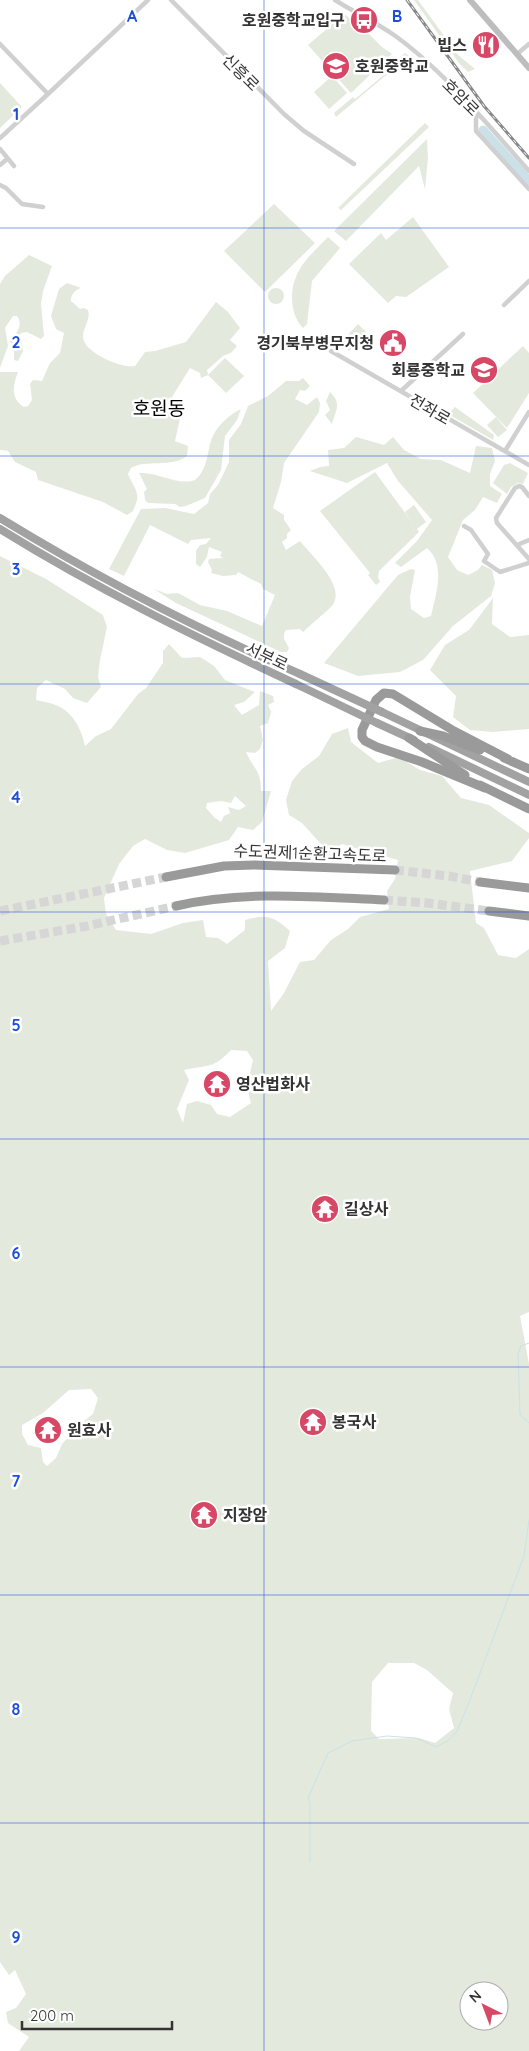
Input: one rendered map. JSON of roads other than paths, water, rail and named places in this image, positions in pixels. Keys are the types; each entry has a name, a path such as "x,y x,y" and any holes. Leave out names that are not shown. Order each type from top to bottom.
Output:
{"highway":[{"name":"서부로","path":"0,518 58,553 218,638 300,674 529,782"},
{"name":"서부로","path":"0,529 54,562 152,615 529,795"},
{"path":"529,769 454,731 394,694 384,693 378,697 362,730 361,735 365,741 377,748 428,764 529,809"},
{"path":"420,731 443,736 508,759"},
{"path":"409,738 485,788"},
{"name":"수도권제1순환고속도로","path":"166,877 224,866 287,865 395,870"},
{"path":"480,882 529,888"},
{"path":"176,906 219,898 295,897 384,900"},
{"path":"489,911 529,916"}],"main road":[{"path":"470,0 529,68"}],"street":[{"path":"0,138 148,0"},
{"name":"신흥로","path":"171,0 285,115 354,164"},
{"name":"호암로","path":"335,0 394,35 446,81 476,111 529,171"},
{"path":"0,44 48,94"},
{"path":"517,54 529,44"},
{"path":"476,111 476,131 529,189"},
{"path":"0,149 14,166"},
{"path":"0,165 7,159"},
{"path":"0,185 6,188 22,204 43,207"},
{"path":"504,305 529,281"},
{"path":"401,391 462,334"},
{"name":"전좌로","path":"331,352 529,465"},
{"path":"505,451 529,412"},
{"path":"464,526 471,530 488,554 484,561 500,572 529,561 497,523 496,518 511,492 519,486 529,496"},
{"path":"517,545 529,540"}],"waterway":[{"path":"483,130 529,181"},
{"path":"529,1343 521,1346 518,1354 520,1415 529,1423"},
{"path":"310,1862 310,1803 308,1798 328,1753 352,1741 387,1736 416,1738 436,1747 449,1740 457,1731 524,1556 529,1520"}],"tunnel":[{"path":"395,870 449,876 480,882"},
{"path":"0,911 166,877"},
{"path":"384,900 428,903 489,911"},
{"path":"0,941 87,926 176,906"}],"railway":[{"path":"407,0 484,106 529,158"}],"place":[{"name":"호원중학교입구","path":"364,20"},
{"name":"빕스","path":"486,45"},
{"name":"호원중학교","path":"336,66"},
{"name":"경기북부병무지청","path":"393,343"},
{"name":"회룡중학교","path":"484,370"},
{"name":"영산법화사","path":"217,1084"},
{"name":"길상사","path":"325,1209"},
{"name":"봉국사","path":"313,1422"},
{"name":"원효사","path":"48,1430"},
{"name":"지장암","path":"204,1515"}],"district":[{"name":"호원동","path":"159,408"}]}
